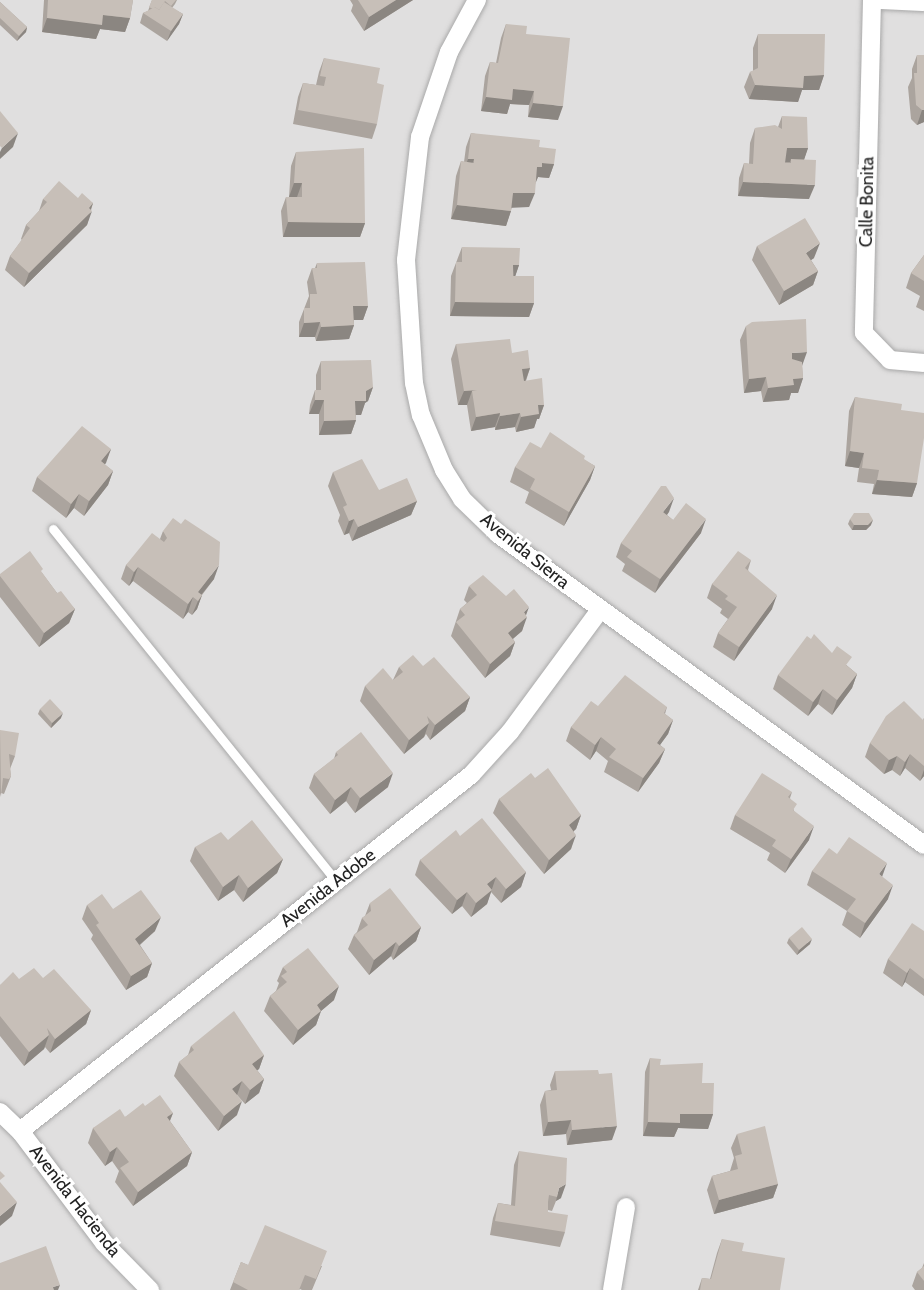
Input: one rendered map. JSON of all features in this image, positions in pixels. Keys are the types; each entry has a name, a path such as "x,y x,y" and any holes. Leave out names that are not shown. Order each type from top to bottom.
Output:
{"street":[{"name":"Avenida Sierra","path":"477,0 449,52 420,137 406,260 414,383 422,415 444,470 462,499 498,534 924,844"},
{"name":"Calle Bonita","path":"872,0 864,333 890,360 924,363"},
{"path":"880,0 924,2"},
{"name":"Avenida Adobe","path":"20,1131 471,775 510,732 600,610"},
{"name":"Avenida Hacienda","path":"0,1112 20,1131 104,1243 149,1290"},
{"path":"612,1290 626,1207"}],"lane":[{"path":"53,529 336,881"}],"shaded area":[{"path":"0,0 924,0 924,1290 0,1290"}],"building":[{"path":"48,0 133,0 130,18 103,15 102,25 47,18"},
{"path":"152,0 176,0 171,6 165,1 159,10 149,7"},
{"path":"358,0 396,0 369,17"},
{"path":"0,2 27,27 19,36 0,18"},
{"path":"164,2 183,14 171,31 143,13 155,7 159,10"},
{"path":"506,24 527,26 526,34 570,38 563,106 533,103 534,91 513,89 512,100 486,97 490,62 498,63"},
{"path":"758,34 825,34 824,75 804,76 803,88 755,85 750,72 758,68"},
{"path":"917,55 924,55 924,110 916,105 914,73 917,73"},
{"path":"324,58 380,68 377,83 384,85 377,124 298,110 303,83 324,86 326,77 320,76"},
{"path":"0,111 18,133 2,148 0,146"},
{"path":"782,116 807,117 808,148 787,148 785,163 791,163 791,159 816,160 815,185 743,182 744,163 753,164 755,128 775,125 782,129"},
{"path":"471,133 540,140 539,147 556,149 554,164 542,163 542,167 537,167 535,193 513,193 511,211 457,205 461,161 474,163 474,159 468,159"},
{"path":"364,148 365,223 288,222 286,197 302,197 302,183 294,183 296,152"},
{"path":"59,181 78,198 82,193 93,203 89,208 92,211 29,273 10,256 30,228 26,225 47,202 43,199"},
{"path":"805,218 820,243 806,253 818,271 784,291 757,246"},
{"path":"462,247 520,248 519,265 513,265 513,276 534,276 534,303 455,302 456,262 462,262"},
{"path":"924,255 924,281 911,273"},
{"path":"365,262 368,306 353,306 354,325 321,327 320,322 304,323 304,308 310,308 310,294 317,294 312,268 317,268 317,263"},
{"path":"806,319 807,352 792,353 792,359 802,362 803,378 793,379 794,385 768,388 766,377 749,379 746,326 752,322"},
{"path":"510,339 512,353 528,350 530,368 522,369 524,381 542,378 544,405 538,405 539,414 521,417 520,413 500,416 500,413 476,417 472,391 477,390 464,391 456,344"},
{"path":"371,360 373,387 366,391 366,401 355,401 356,420 324,421 324,400 315,400 315,390 321,390 321,361"},
{"path":"855,397 902,404 901,410 924,413 924,438 917,483 877,480 879,470 862,468 864,453 850,451"},
{"path":"82,426 111,449 101,461 113,471 89,501 79,494 71,504 37,477"},
{"path":"550,432 585,456 584,459 595,466 569,512 530,489 535,479 515,467 530,442 541,448"},
{"path":"362,459 379,490 407,478 417,501 358,527 354,519 349,521 343,507 347,505 333,472"},
{"path":"661,486 666,486 674,498 663,512 673,520 686,503 706,519 660,579 627,557 632,551 621,543"},
{"path":"854,513 869,513 873,520 868,525 854,525 850,519"},
{"path":"173,518 181,524 185,519 220,542 219,565 198,592 202,595 198,601 193,597 188,604 138,567 134,572 126,565 152,533 164,542 167,538 163,531"},
{"path":"30,551 57,593 61,591 75,609 44,633 0,576"},
{"path":"738,551 751,560 745,568 777,595 739,647 718,633 737,607 725,599 728,596 712,584"},
{"path":"483,575 506,596 514,589 529,607 524,612 527,617 508,633 515,642 490,664 456,622 465,615 460,609 477,595 469,586"},
{"path":"814,634 832,653 837,646 852,657 846,665 857,674 837,700 823,689 813,702 778,675 807,636 811,639"},
{"path":"413,655 423,666 434,657 470,697 435,725 427,716 429,723 409,740 365,686 383,668 393,680 403,672 399,667"},
{"path":"625,675 667,707 664,713 673,720 657,743 665,749 643,778 609,757 616,749 601,737 595,745 571,727 591,701 598,706"},
{"path":"50,699 63,713 52,723 40,709"},
{"path":"904,701 923,720 924,718 924,766 910,754 905,762 897,756 889,760 870,743 886,716"},
{"path":"0,730 19,733 15,756 9,754 11,776 9,779 3,778 1,796"},
{"path":"361,732 393,773 360,798 351,787 335,800 314,774 338,755 336,752"},
{"path":"548,768 581,815 569,825 576,835 549,860 499,799 531,773 535,778"},
{"path":"762,773 792,792 788,797 797,804 793,810 814,826 791,859 772,846 776,840 735,815"},
{"path":"482,818 526,872 506,889 496,877 487,884 492,890 476,903 467,892 457,900 420,860 456,830 460,836"},
{"path":"252,820 283,859 248,888 239,875 223,887 195,847 221,832 228,840"},
{"path":"849,837 887,863 879,874 893,885 865,923 847,911 856,899 812,871 829,848 837,854"},
{"path":"390,888 421,927 399,946 396,942 374,960 354,935 368,925 362,918 371,911 370,903"},
{"path":"141,890 161,917 135,939 152,963 131,976 96,925 99,923 87,905 102,894 113,909"},
{"path":"912,923 924,931 924,979 910,968 907,973 888,959"},
{"path":"802,927 812,939 799,950 789,938"},
{"path":"308,948 339,986 317,1005 321,1011 298,1030 270,996 287,982 281,976 287,972 283,967"},
{"path":"34,968 43,978 54,969 91,1010 55,1039 47,1028 49,1035 29,1052 0,1016 0,985 13,972 19,979"},
{"path":"234,1011 264,1055 252,1064 264,1079 250,1090 242,1081 232,1089 242,1101 224,1116 179,1062 194,1050 191,1046"},
{"path":"650,1058 661,1059 660,1065 703,1063 702,1083 714,1083 713,1114 680,1114 680,1123 648,1122"},
{"path":"598,1070 599,1074 612,1073 617,1126 572,1130 571,1120 548,1122 545,1091 557,1090 555,1071"},
{"path":"160,1095 173,1113 167,1117 192,1152 138,1192 120,1168 129,1162 117,1147 110,1152 93,1128 120,1109 125,1117 143,1103 145,1106"},
{"path":"765,1126 778,1184 719,1200 712,1176 738,1169 735,1156 742,1154 737,1134"},
{"path":"519,1151 567,1158 566,1184 559,1188 557,1197 549,1195 548,1202 548,1212 568,1215 565,1232 495,1221 498,1203 515,1206"},
{"path":"0,1182 17,1202 0,1216"},
{"path":"265,1225 327,1251 316,1279 305,1275 299,1290 248,1290 233,1282 241,1262 248,1265"},
{"path":"722,1239 744,1243 742,1251 785,1258 780,1290 700,1290 702,1278 711,1279"},
{"path":"46,1246 60,1285 53,1287 54,1290 0,1290 0,1263"},
{"path":"924,1266 924,1281 917,1272"}]}
